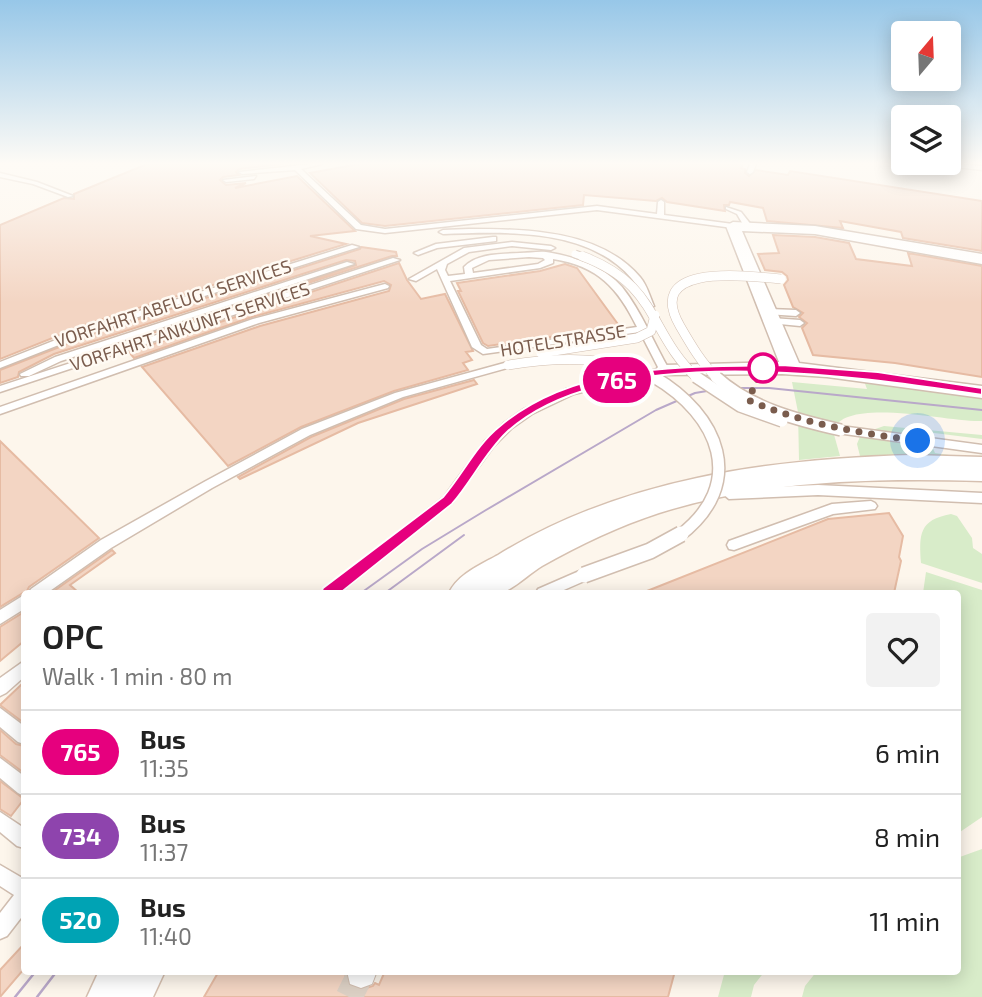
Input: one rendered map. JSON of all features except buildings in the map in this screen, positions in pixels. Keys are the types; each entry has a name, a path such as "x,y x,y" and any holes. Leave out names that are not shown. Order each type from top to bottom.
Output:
{"main road":[{"path":"474,590 519,561 576,531 678,492 786,481 861,479 982,469"},
{"path":"118,997 132,975"}],"street":[{"path":"792,369 754,276 740,226 824,231 982,259"},
{"path":"665,371 792,369 878,376 982,392"}],"lane":[{"path":"342,211 359,226 384,231 574,211"},
{"path":"617,211 740,226 739,213 734,211"},
{"path":"660,211 660,216"},
{"path":"420,235 504,232 547,236 581,244 627,266 643,286 652,311 681,361 717,393 764,416 841,430 982,449"},
{"path":"418,253 436,246 490,239 556,243 585,251 598,260 616,278 627,299"},
{"path":"40,590 106,544 306,432 399,395 470,374 547,352 637,338 651,331 652,311 618,274 575,254 512,244 491,245 460,253 413,279"},
{"name":"VORFAHRT ABFLUG 1 SERVICES","path":"0,365 94,328 334,253 356,249"},
{"name":"HOTELSTRASSE","path":"460,253 489,258 544,254 589,267 612,282 627,299 665,371"},
{"path":"445,279 540,266 550,261 544,254"},
{"name":"VORFAHRT ANKUNFT SERVICES","path":"0,388 380,265 394,258"},
{"path":"468,275 468,267 489,258"},
{"name":"HOTELSTRASSE","path":"443,262 441,267 445,279 477,347 486,352 642,329"},
{"path":"0,388 58,359 350,264"},
{"path":"754,276 781,279 726,276 694,279 676,290 671,306 697,355 722,383 748,400 778,412 841,430"},
{"path":"0,411 256,321 383,284"},
{"path":"771,316 798,318"},
{"path":"508,365 578,359 629,367 663,382 688,399 713,432 719,458 719,477 712,499 701,516 668,542 550,590"},
{"path":"333,590 448,500 462,485 486,447 518,417 566,391 665,371"},
{"path":"622,399 644,384 644,374"},
{"path":"861,479 982,498"},
{"path":"734,545 832,509 871,506"},
{"path":"0,618 21,603"},
{"path":"0,688 21,675"},
{"path":"0,716 21,734"},
{"path":"0,767 21,784"},
{"path":"0,821 21,837"},
{"path":"0,875 21,888"},
{"path":"0,929 21,903"}],"green space":[{"path":"864,381 982,398 982,421 900,413 857,415 841,420 833,431 840,456 799,460 798,412 792,382 867,389"},
{"path":"884,426 982,435 982,439 926,432 935,453 970,458 860,456 857,444 861,434"},
{"path":"951,514 957,516 972,538 973,548 982,554 982,583 921,563 920,544 923,530 933,520"},
{"path":"926,572 982,590 982,817 961,831 961,590 923,590"},
{"path":"982,849 982,997 802,997 805,986 814,975 961,975 961,857"},
{"path":"724,975 762,975 754,985 751,997 718,997"}],"tunnel":[{"path":"349,997 360,975"}],"tram line":[{"path":"365,590 422,549 486,510 656,410 695,393 725,388 769,388 982,410"},
{"path":"389,590 464,535"},
{"path":"15,997 33,975"},
{"path":"37,997 54,975"}],"bus line":[{"name":"765","path":"333,590 448,500 462,485 486,447 518,417 537,405 579,387 665,371 782,368 878,376 982,392"}],"route":[{"path":"763,368 748,400 819,425 918,441"}]}
